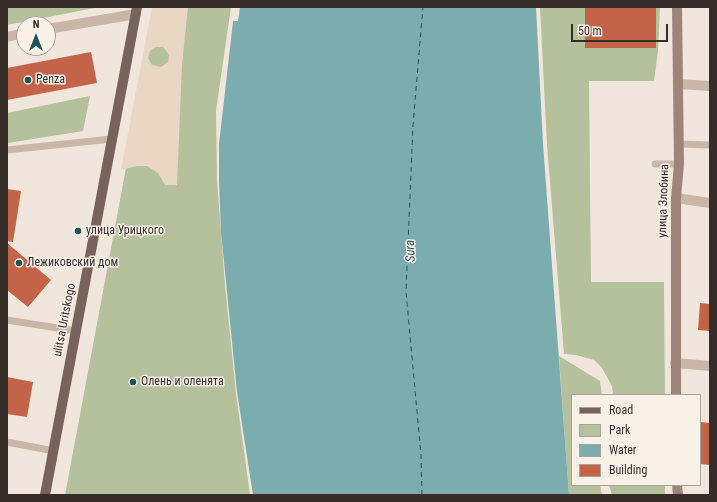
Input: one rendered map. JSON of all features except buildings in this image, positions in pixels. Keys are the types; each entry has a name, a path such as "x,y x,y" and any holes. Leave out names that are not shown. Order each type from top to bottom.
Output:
{"main road":[{"name":"улица Злобина","path":"676,394 676,198 679,164 677,7"},
{"name":"ulitsa Uritskogo","path":"45,495 136,10"}],"street":[{"path":"56,27 136,10"},
{"path":"678,84 710,86"},
{"path":"676,198 710,203"},
{"path":"675,363 710,366"}],"lane":[{"path":"7,150 112,139"},
{"path":"678,144 710,145"},
{"path":"655,164 679,164"},
{"path":"7,320 76,331"},
{"path":"7,442 54,451"}],"green space":[{"path":"7,7 100,7 54,16 16,16 16,23 7,25"},
{"path":"156,7 231,7 216,111 217,180 225,285 236,393 250,495 65,495"},
{"path":"540,7 660,7 658,51 654,81 589,81 591,282 664,282 665,394 613,394 612,386 602,368 594,360 576,355 564,354 547,145"},
{"path":"90,96 83,131 8,143 7,113"},
{"path":"559,356 600,381 602,394 571,394 571,486 600,486 602,495 569,495"},
{"path":"609,486 665,486 665,495 612,495"}],"shaded area":[{"path":"152,7 188,7 182,65 177,185 165,185 158,173 147,166 137,166 121,170","holes":["156,47 163,47 169,55 168,62 161,67 152,65 148,58 150,51"]}],"water":[{"name":"Sura","path":"240,7 536,7 543,144 569,495 253,495 237,392 221,232 219,181 219,144 233,21 238,21"}],"ferry route":[{"path":"422,495 421,455 406,292 413,125 423,7"}],"place":[{"name":"Penza","path":"28,80"},
{"name":"улица Урицкого","path":"78,231"},
{"name":"Лежиковский дом","path":"19,263"},
{"name":"Олень и оленята","path":"133,382"}]}
